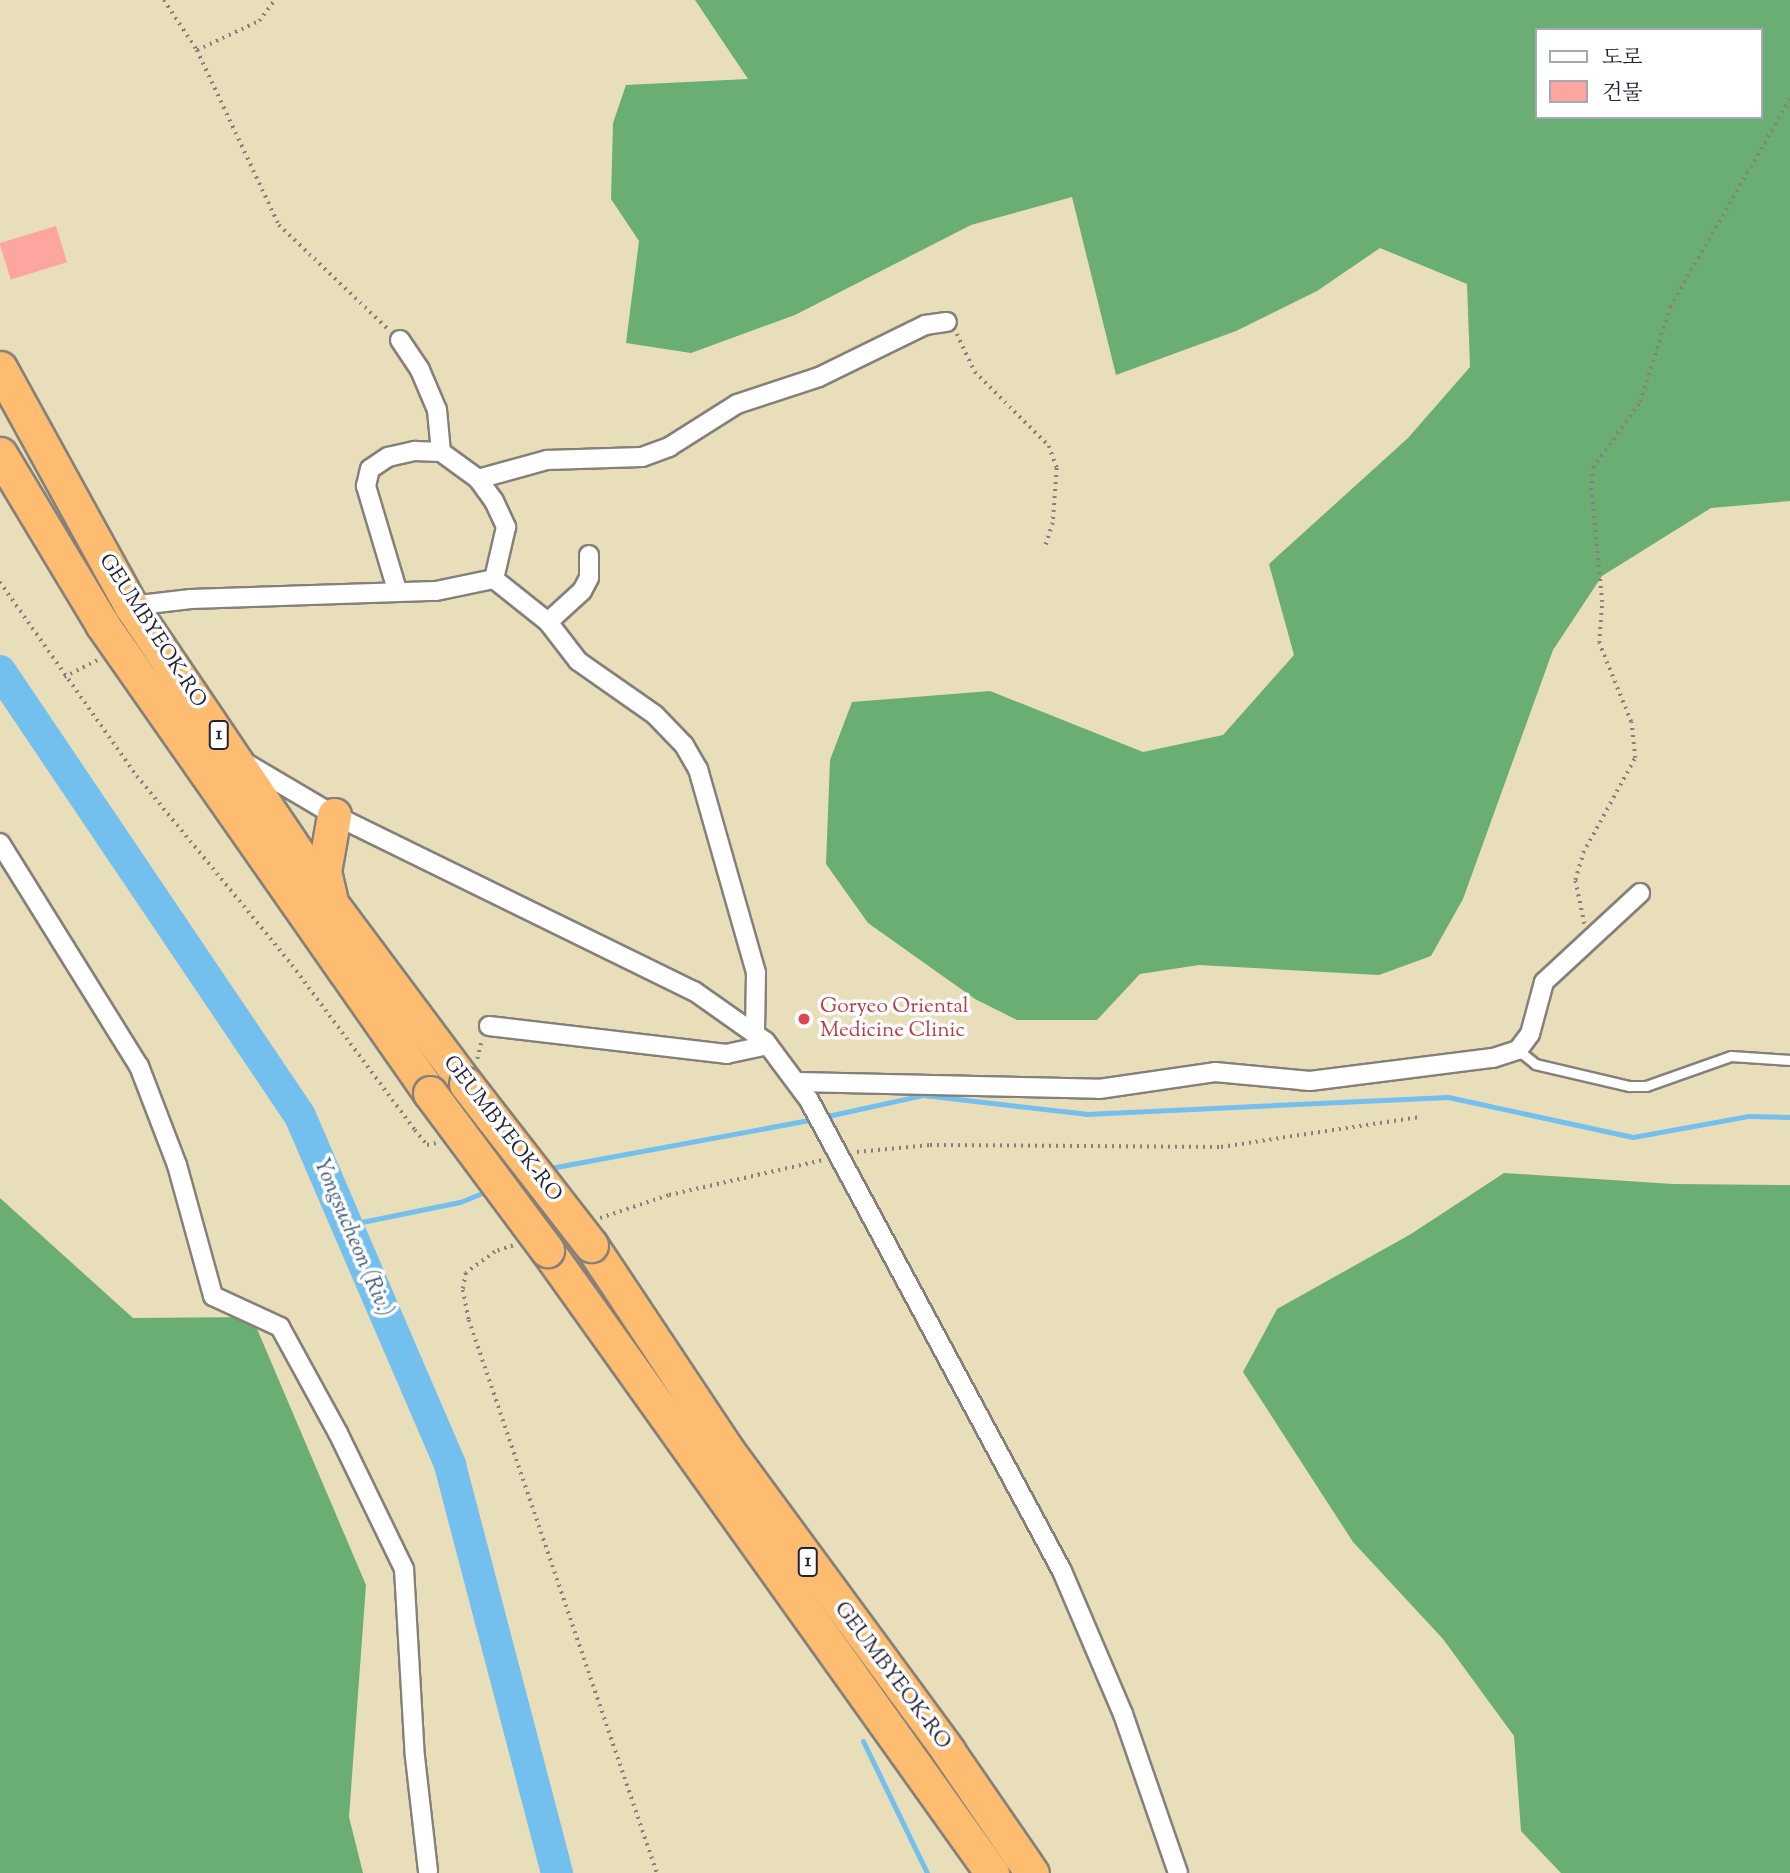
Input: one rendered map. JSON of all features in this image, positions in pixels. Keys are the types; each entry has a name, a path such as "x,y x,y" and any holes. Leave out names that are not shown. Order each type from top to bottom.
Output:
{"highway":[{"name":"GEUMBYEOK-RO","path":"0,368 131,606 331,903 471,1072 592,1233 728,1451 948,1751 1031,1873"},
{"name":"GEUMBYEOK-RO","path":"0,454 102,624 205,775 430,1093 533,1247 992,1873"},
{"path":"331,903 324,872 334,815"}],"street":[{"path":"478,480 547,460 642,457 670,447 737,404 819,377 925,325 947,322"},
{"path":"400,340 420,370 438,410 441,452"},
{"path":"397,590 366,486 370,469 388,457 441,452 478,480 506,527 494,579"},
{"path":"548,622 582,591 589,578 589,555"},
{"path":"131,606 397,590 436,591 494,579"},
{"path":"494,579 548,622 578,662 654,715 684,746 698,769 756,973 755,1031"},
{"path":"205,775 233,756 334,815 694,991 755,1031 768,1045 809,1100 1062,1571 1124,1714 1178,1873"},
{"path":"0,843 139,1066 177,1165 213,1296 280,1327 338,1433 404,1569 415,1757 428,1871"},
{"path":"798,1082 1099,1089 1215,1072 1310,1081 1493,1058 1518,1051 1530,1034 1544,982 1640,893"},
{"path":"489,1026 726,1054 768,1045"}],"lane":[{"path":"1518,1051 1535,1064 1629,1086 1646,1086 1731,1056 1790,1060"}],"path":[{"path":"164,0 197,50 279,225 400,340"},
{"path":"197,50 259,21 275,0"},
{"path":"1589,940 1574,880 1583,853 1635,758 1631,722 1599,643 1602,602 1591,490 1593,468 1640,401 1670,307 1790,98"},
{"path":"947,322 959,336 975,372 1049,446 1057,468 1053,523 1046,545"},
{"path":"0,582 64,677 428,1145 449,1140"},
{"path":"64,677 106,656"},
{"path":"471,1072 489,1026"},
{"path":"592,1233 644,1201 837,1151 930,1145 1221,1147 1420,1117"},
{"path":"533,1247 495,1252 466,1273 463,1290 657,1873"}],"green space":[{"path":"695,0 1790,0 1790,501 1711,508 1602,576 1553,650 1463,899 1431,956 1379,975 1199,965 1140,974 1097,1020 1017,1020 975,999 868,923 826,864 830,760 852,702 990,691 1143,752 1223,735 1294,655 1269,564 1408,438 1470,367 1467,284 1380,248 1317,291 1236,331 1116,375 1072,197 971,225 795,315 691,353 626,343 639,241 611,199 613,123 626,85 748,79"},
{"path":"1504,1173 1673,1184 1790,1185 1790,1873 1561,1873 1521,1831 1514,1736 1443,1639 1353,1542 1243,1372 1277,1309 1411,1234"},
{"path":"0,1198 133,1318 252,1317 366,1585 349,1817 363,1873 0,1873"}],"building":[{"path":"56,226 67,262 11,280 0,243"}],"waterway":[{"name":"Yongsucheon (Riv.)","path":"0,671 300,1116 450,1465 557,1873"},
{"path":"823,1117 923,1095 1086,1114 1448,1097 1633,1137 1749,1116 1790,1117"},
{"path":"545,1169 814,1119"},
{"path":"347,1225 460,1202 490,1190"},
{"path":"863,1741 927,1873"}],"place":[{"name":"Goryeo Oriental Medicine Clinic","path":"804,1019"}]}
